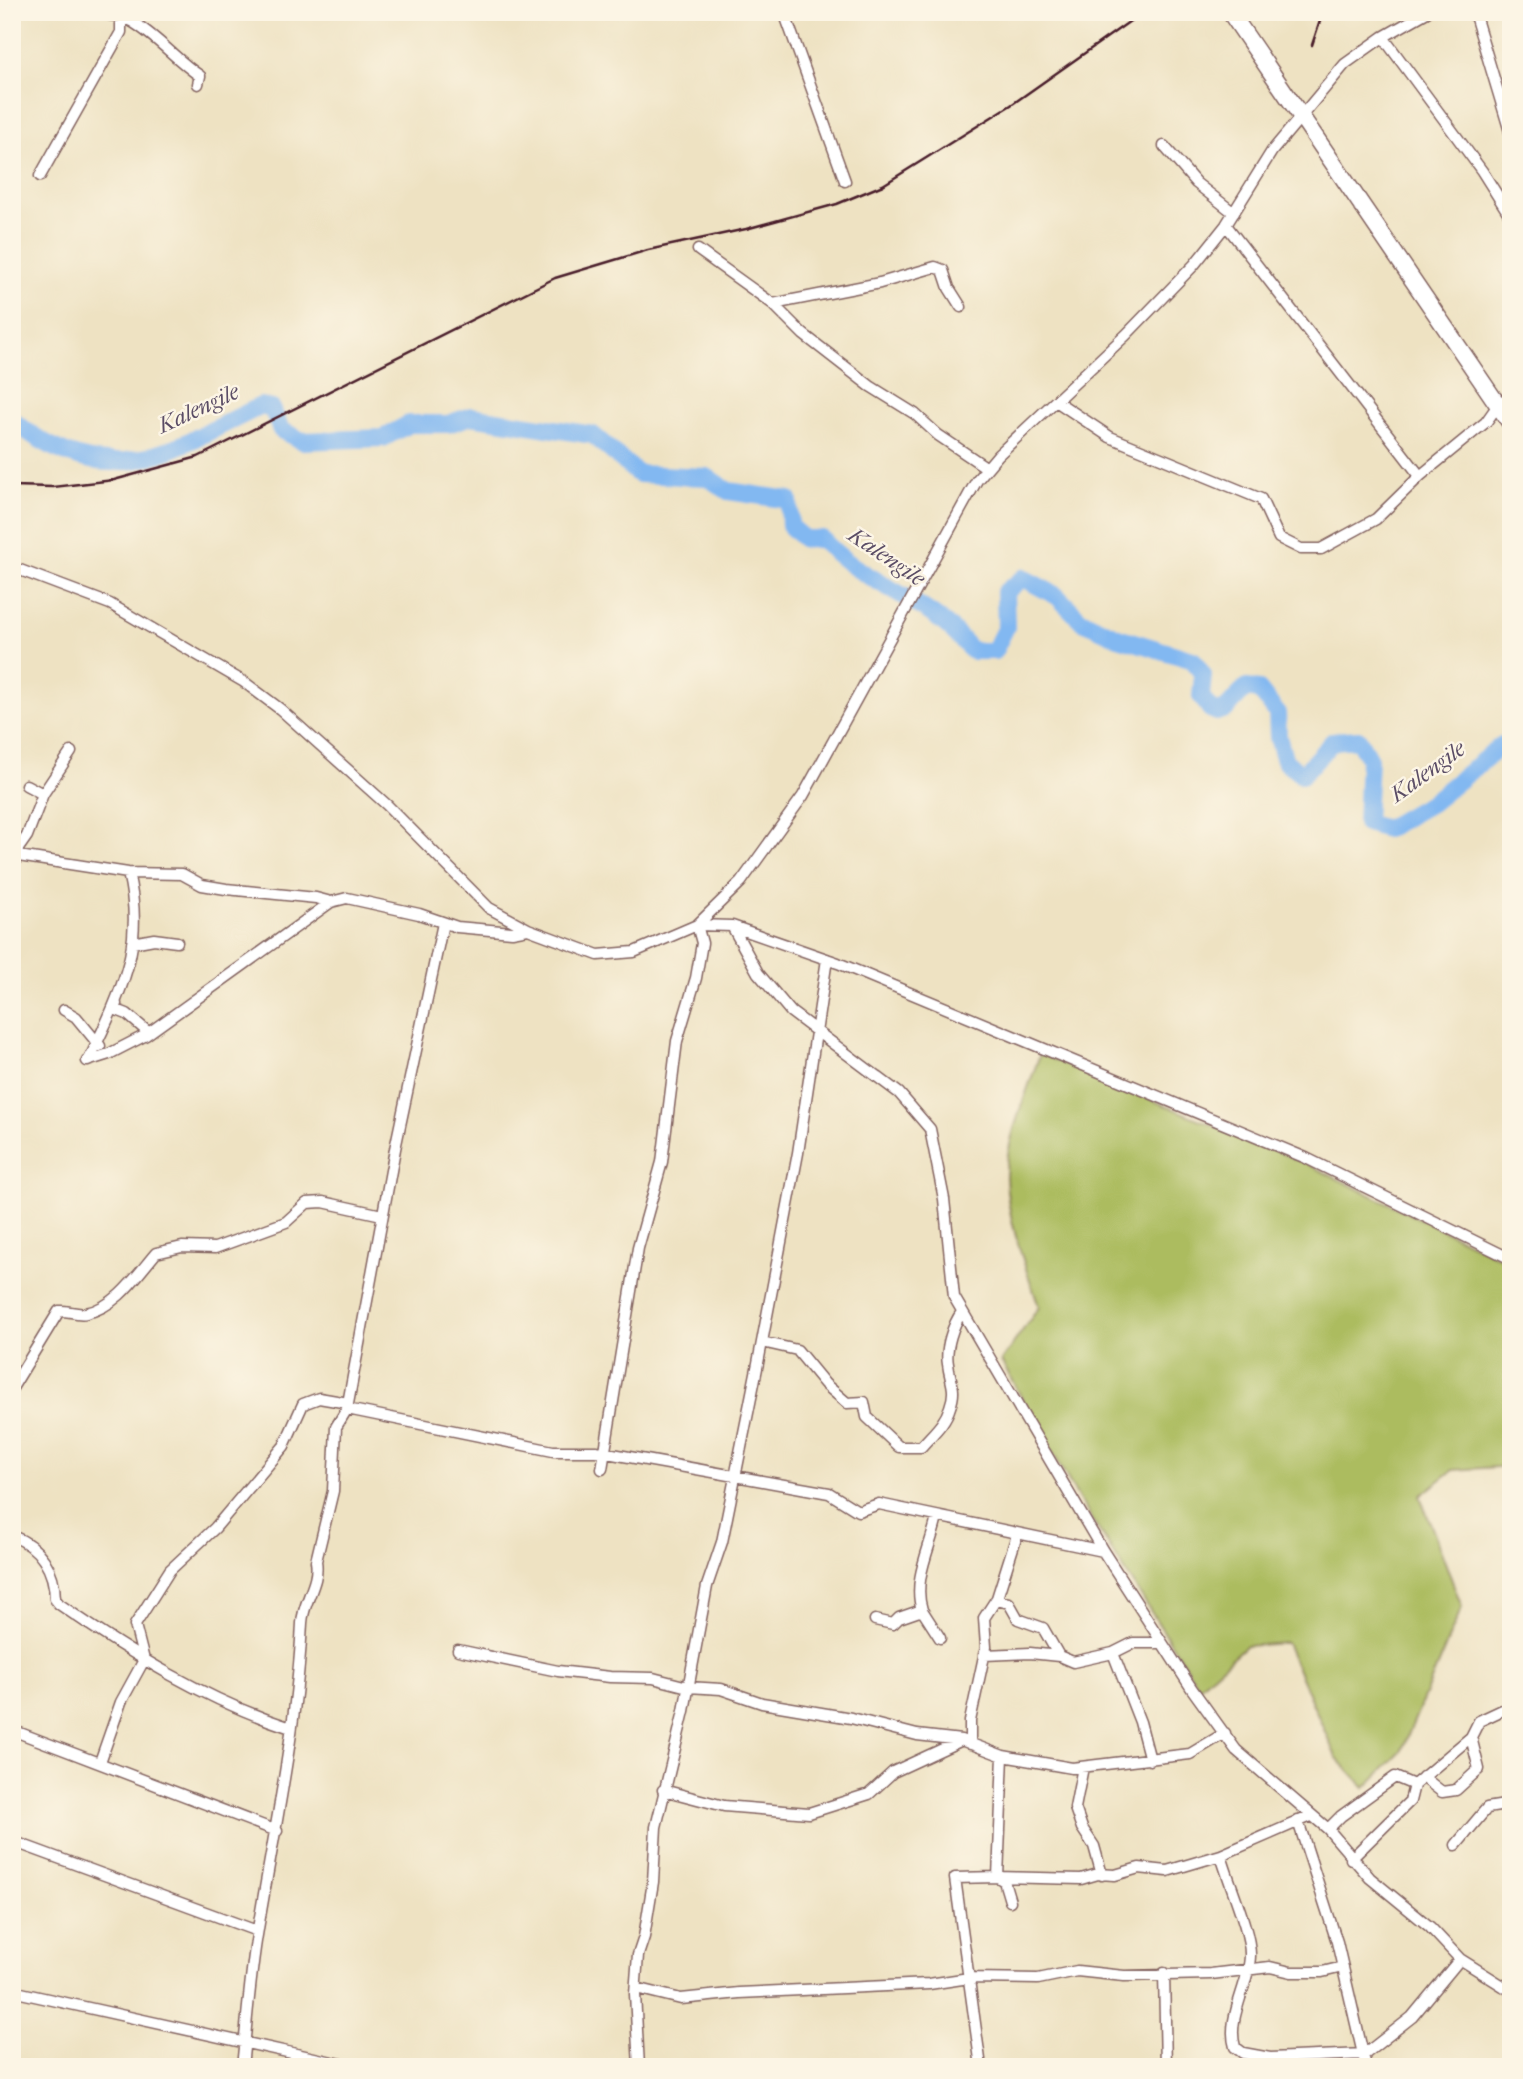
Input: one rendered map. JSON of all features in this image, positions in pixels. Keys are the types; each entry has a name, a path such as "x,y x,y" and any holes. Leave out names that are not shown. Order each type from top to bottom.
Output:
{"highway":[{"path":"1230,12 1301,117 1504,400 1511,424"}],"street":[{"path":"93,12 121,17 177,54 186,66 200,76 198,84"},
{"path":"784,12 845,181"},
{"path":"12,567 110,604 244,682 280,709 387,805 489,908 528,929 598,955 634,952 697,925 741,882 803,796 977,480 987,468 1184,275 1226,225 1272,151 1345,64 1383,37 1427,12"},
{"path":"1474,12 1511,135"},
{"path":"40,176 121,32 121,17"},
{"path":"1383,37 1482,171 1511,218"},
{"path":"1164,146 1196,183 1234,213"},
{"path":"1226,225 1420,476"},
{"path":"698,250 772,304 803,334 870,386 915,414 938,435 987,468"},
{"path":"772,304 880,283 935,267 943,270 949,288 961,307"},
{"path":"1056,401 1110,438 1261,499 1279,538 1301,549 1321,549 1349,533 1361,530 1420,476 1486,422 1504,400"},
{"path":"71,752 43,794 27,836 13,855 128,873 182,874 202,884 226,889 316,898 331,902"},
{"path":"26,785 43,794"},
{"path":"128,873 135,902 133,952 114,1009 127,1014 149,1033"},
{"path":"121,994 100,1036 99,1045 87,1061 109,1054 149,1033 331,902 347,898 383,909 419,914 443,923 483,931 528,929"},
{"path":"242,2067 257,1931 277,1831 303,1638 302,1623 318,1571 316,1561 333,1491 336,1427 347,1406 382,1215 443,923"},
{"path":"697,925 732,926 827,959 1306,1158 1511,1259"},
{"path":"602,1469 638,1248 662,1162 669,1096 676,1072 677,1041 700,955 702,943 697,925"},
{"path":"732,926 758,972 791,1012 898,1093 930,1129 944,1199 954,1297 1103,1551 1161,1643 1236,1750 1328,1829 1351,1858 1430,1927 1460,1959 1511,1991"},
{"path":"132,943 154,939 177,942"},
{"path":"639,2067 636,1988 638,1955 644,1937 653,1882 652,1856 663,1790 688,1687 707,1586 722,1542 736,1475 798,1153 827,959"},
{"path":"64,1010 76,1017 109,1054"},
{"path":"12,1388 59,1311 82,1314 99,1309 136,1280 156,1253 182,1247 215,1248 286,1222 307,1203 323,1202 382,1215"},
{"path":"762,1342 797,1350 825,1384 847,1403 864,1402 867,1417 899,1447 921,1447 943,1422 950,1407 954,1381 948,1365 948,1347 962,1312"},
{"path":"100,1762 121,1702 144,1660 135,1625 170,1570 215,1528 284,1446 303,1404 319,1398 554,1451 605,1452 829,1493 858,1511 879,1504 1103,1551"},
{"path":"937,1517 931,1546 921,1568 922,1610 940,1638"},
{"path":"965,1742 984,1655 984,1618 996,1600 1017,1535"},
{"path":"12,1536 36,1549 48,1567 55,1587 55,1599 59,1604 144,1660 257,1717 291,1728"},
{"path":"996,1600 1009,1603 1018,1619 1043,1628 1059,1656"},
{"path":"874,1620 893,1624 899,1618 922,1610"},
{"path":"984,1655 1030,1653 1059,1656 1073,1662 1113,1653 1133,1643 1161,1643"},
{"path":"458,1650 558,1671 610,1677 653,1678 688,1687 721,1689 762,1703 851,1718 917,1735 965,1742 1003,1756 1072,1768 1190,1754 1225,1733"},
{"path":"1113,1653 1140,1722 1150,1760"},
{"path":"1351,1858 1409,1801 1414,1785 1471,1737 1479,1721 1511,1706"},
{"path":"12,1730 277,1831"},
{"path":"1423,1777 1442,1792 1456,1790 1479,1769 1471,1737"},
{"path":"663,1790 724,1806 809,1813 869,1794 893,1772 965,1742"},
{"path":"998,1877 1003,1756"},
{"path":"1083,1767 1075,1808 1094,1846 1102,1875"},
{"path":"1328,1829 1341,1816 1395,1777 1414,1785"},
{"path":"1456,1845 1487,1808 1511,1804"},
{"path":"981,2067 956,1878 1081,1879 1115,1875 1139,1868 1167,1871 1221,1855 1311,1816"},
{"path":"1298,1821 1343,1967 1366,2054 1366,2067"},
{"path":"12,1841 257,1931"},
{"path":"1221,1855 1251,1954 1232,2038 1235,2047 1243,2053 1270,2057 1366,2054 1412,2017 1460,1959"},
{"path":"998,1877 1004,1881 1010,1901"},
{"path":"636,1988 681,1999 738,1993 929,1984 968,1979 1038,1979 1077,1971 1124,1976 1164,1973 1211,1975 1270,1967 1291,1972 1322,1972 1343,1967"},
{"path":"1164,1973 1166,2067"},
{"path":"12,1991 355,2067"}],"green space":[{"path":"1040,1054 1305,1163 1511,1263 1511,1466 1453,1470 1420,1496 1462,1607 1401,1752 1365,1788 1336,1757 1286,1643 1245,1646 1199,1687 1079,1499 1001,1361 1039,1307 1014,1228 1006,1178 1013,1132"}],"waterway":[{"name":"Kalengile","path":"12,420 47,444 79,457 108,462 137,460 165,451 261,406 272,409 281,430 302,441 383,438 409,424 448,424 471,416 593,435 638,474 707,477 728,491 789,500 790,526 804,539 822,539 848,562 944,623 972,651 994,651 1006,627 1005,592 1023,578 1057,596 1081,620 1118,637 1193,660 1203,675 1201,696 1210,709 1217,712 1226,709 1246,688 1259,690 1277,713 1278,737 1285,761 1302,775 1333,741 1358,739 1369,759 1366,823 1386,829 1431,803 1502,745 1511,752"}],"railway":[{"path":"12,486 53,487 114,480 198,457 555,278 648,250 746,229 837,204 883,185 1011,105 1143,12"},
{"path":"1312,45 1323,12"}]}
